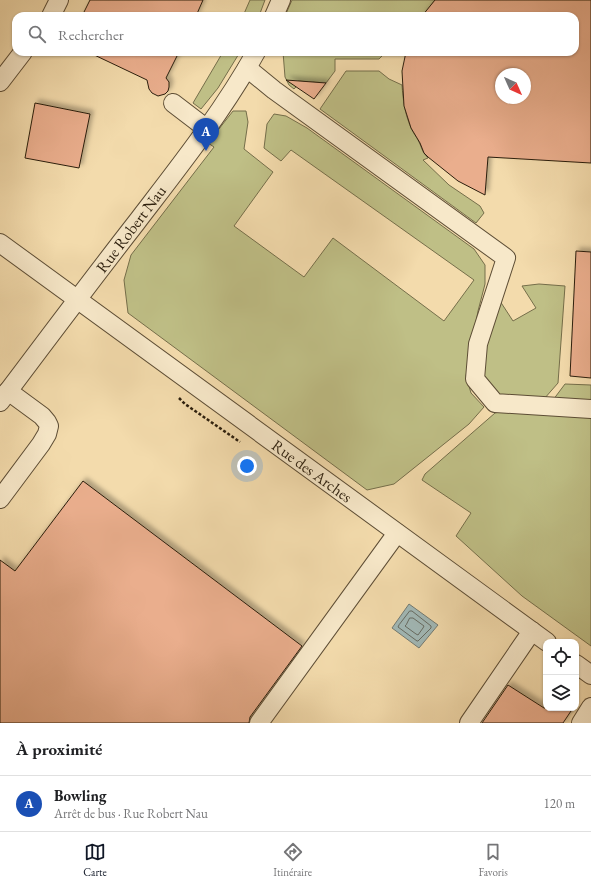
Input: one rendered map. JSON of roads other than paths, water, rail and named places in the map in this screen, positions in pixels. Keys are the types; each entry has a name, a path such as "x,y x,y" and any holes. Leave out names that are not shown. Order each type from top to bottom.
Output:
{"street":[{"path":"53,12 59,0"},
{"path":"276,12 281,0"},
{"path":"0,82 20,56"},
{"name":"Rue Robert Nau","path":"4,396 207,129 254,56"},
{"path":"247,68 274,90 506,258 478,344 475,378 495,403 591,409"},
{"path":"173,103 207,129"},
{"name":"Rue des Arches","path":"0,243 543,639"},
{"path":"0,499 41,444 47,434 49,426 42,416 4,396"},
{"path":"259,723 397,533"},
{"path":"469,723 532,631"},
{"path":"579,666 591,675"},
{"path":"581,723 591,707"}],"water":[{"path":"409,604 438,625 419,648 392,628"}],"place":[{"name":"Bowling","path":"206,151"}]}
